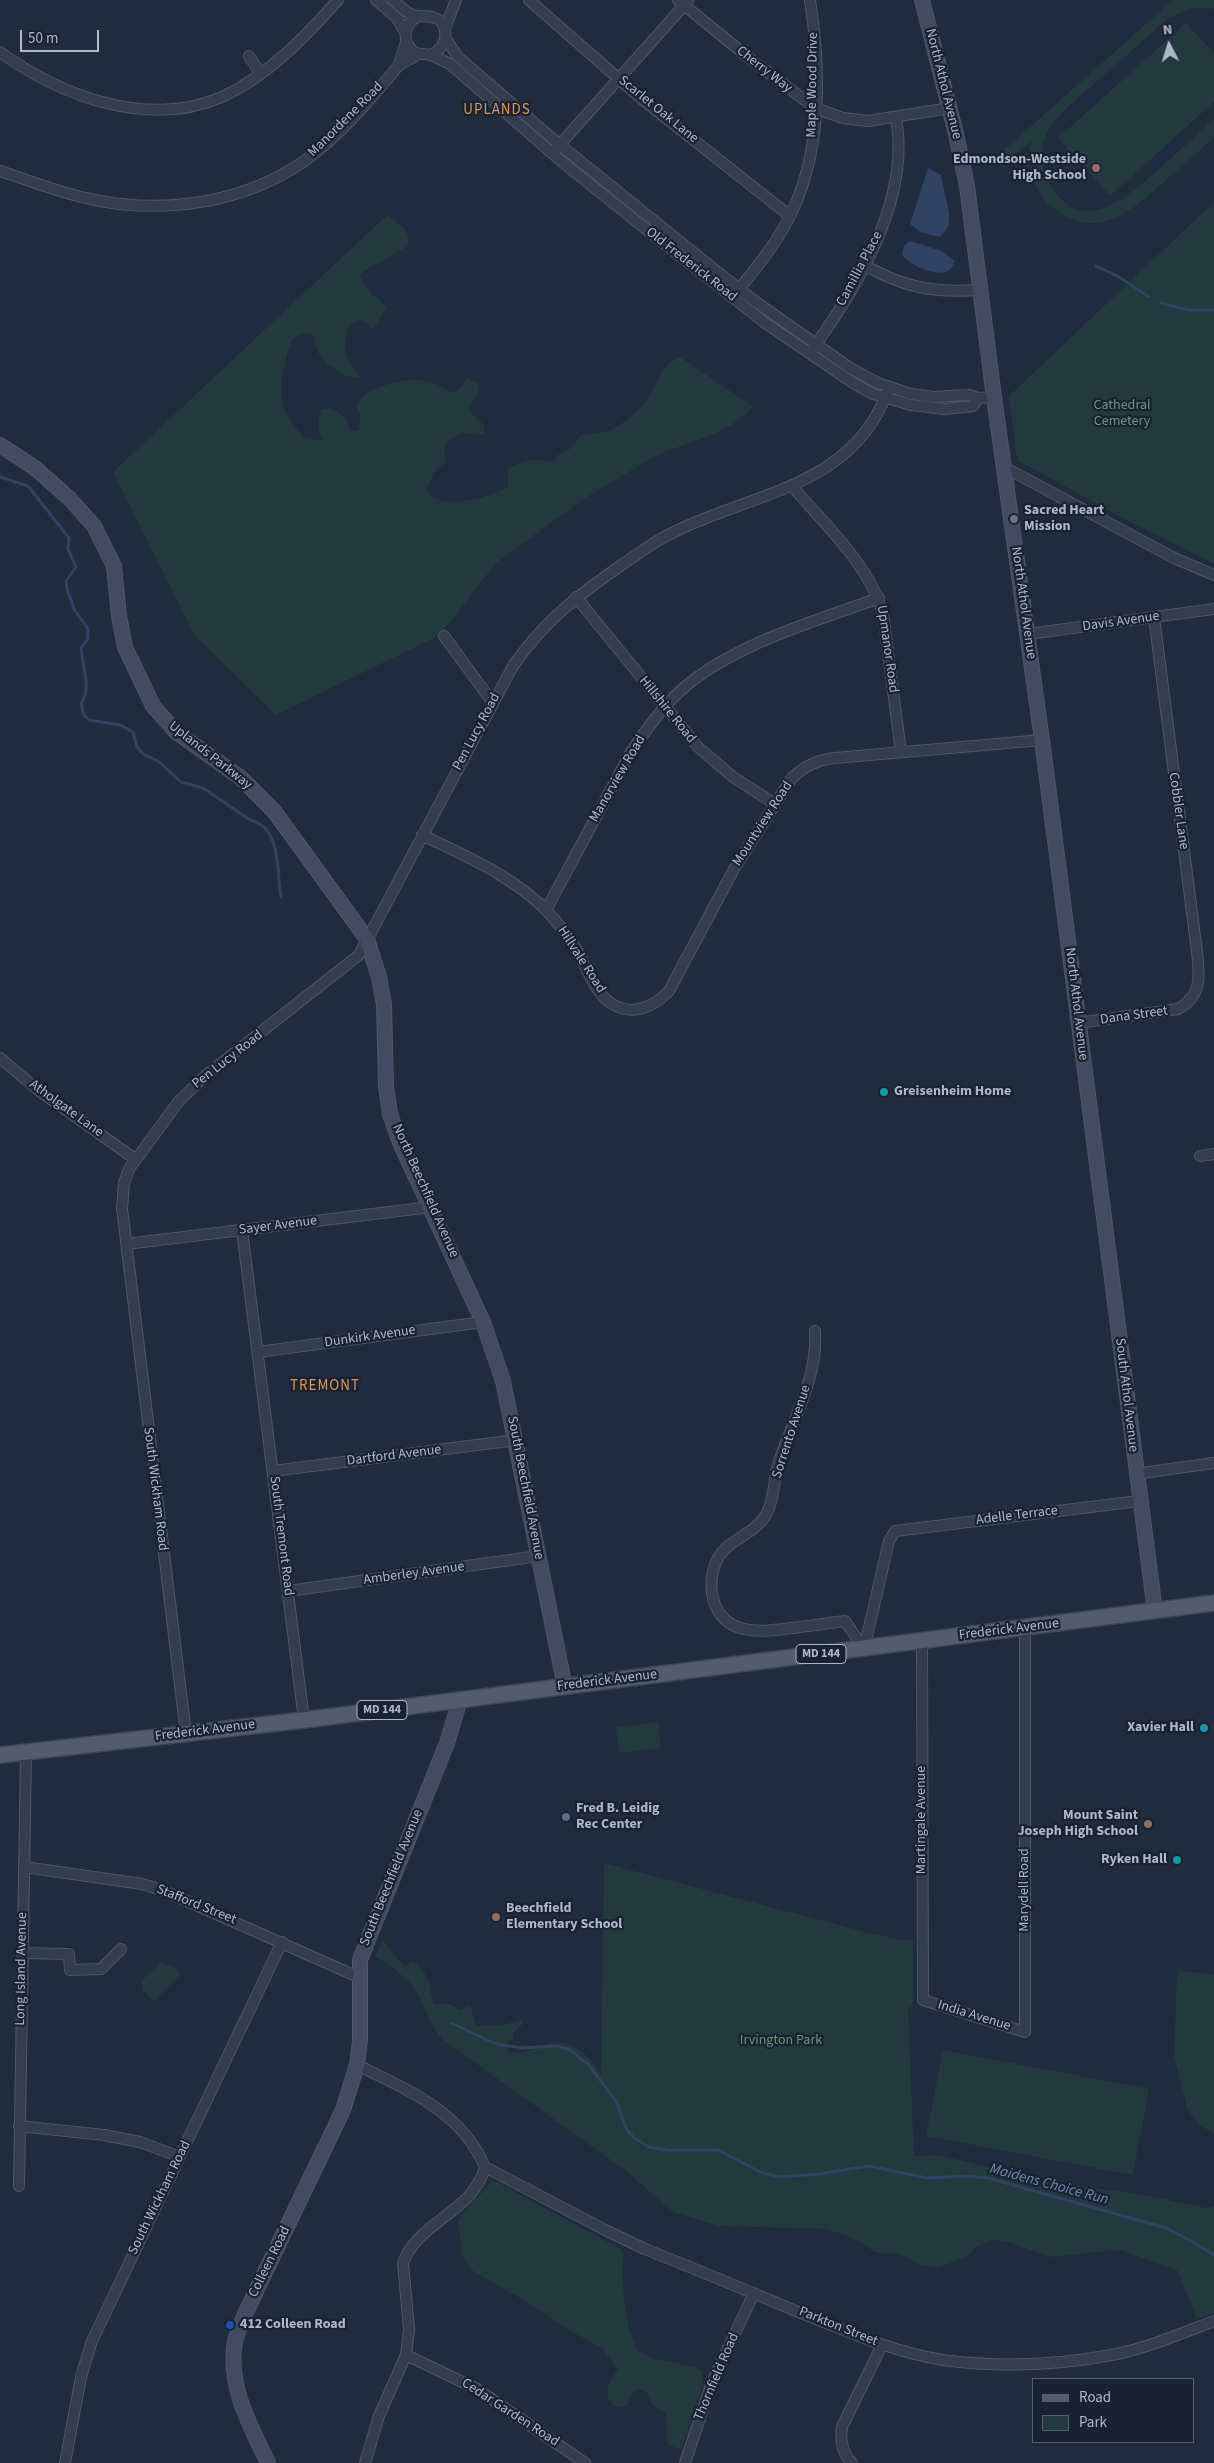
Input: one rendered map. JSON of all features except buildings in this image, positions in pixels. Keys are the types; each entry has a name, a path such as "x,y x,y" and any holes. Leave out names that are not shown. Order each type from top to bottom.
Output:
{"main road":[{"name":"Frederick Avenue","path":"0,1755 304,1720 1214,1604"}],"street":[{"path":"0,52 25,69 59,86 93,99 137,109 173,110 221,97 260,73 296,45 338,0"},
{"path":"376,0 397,18 410,49 419,54"},
{"path":"393,0 418,16 432,16 442,22 445,28 446,39 443,46 432,55"},
{"name":"Scarlet Oak Lane","path":"529,0 619,78 790,216"},
{"name":"Maple Wood Drive","path":"732,298 767,253 790,216 807,171 815,108 816,48 810,0"},
{"name":"North Athol Avenue","path":"922,0 950,108 967,186 994,397 1042,740 1098,1180"},
{"path":"432,16 455,2"},
{"path":"445,28 455,2"},
{"path":"552,154 684,2"},
{"name":"Cherry Way","path":"684,2 749,58 815,108 856,120 896,118 950,108"},
{"path":"406,37 412,20 418,16"},
{"name":"Manordene Road","path":"399,65 406,37"},
{"name":"Old Frederick Road","path":"446,39 458,57 560,145 739,289 859,374 889,388 920,396 946,397 969,395 978,398 994,397"},
{"name":"Manordene Road","path":"0,171 71,194 127,205 177,205 217,199 258,186 302,162 341,128 399,65 419,54"},
{"name":"Old Frederick Road","path":"419,54 432,55 451,65 552,154 732,298 853,383 886,398 920,407 945,409 972,406 978,398"},
{"path":"249,56 260,73"},
{"name":"Camillia Place","path":"810,354 864,265 880,231 894,187 900,152 896,118"},
{"path":"864,265 916,288 942,292 980,290"},
{"name":"Pen Lucy Road","path":"126,1244 122,1194 124,1183 135,1159 179,1101 199,1082 355,960 493,703 530,643 576,597 673,532 792,486 827,468 852,448 879,414 889,388"},
{"name":"Uplands Parkway","path":"0,445 35,468 70,499 94,526 114,566 119,616 125,647 153,706 176,732 241,778 260,794 292,835 366,939"},
{"path":"1004,467 1174,558 1214,575"},
{"name":"Upmanor Road","path":"792,486 861,566 879,598 883,614 901,752"},
{"name":"Hillshire Road","path":"576,597 698,747 712,760 775,804"},
{"name":"Manorview Road","path":"546,910 630,752 664,707 686,686 713,666 736,653 879,598"},
{"name":"Davis Avenue","path":"1028,634 1214,609"},
{"name":"Cobbler Lane","path":"1154,617 1199,974 1198,984 1188,1004"},
{"path":"444,636 493,703"},
{"name":"Mountview Road","path":"669,991 734,869 775,804 792,778 813,763 824,759 1042,740"},
{"name":"Hillvale Road","path":"422,835 508,879 546,910 573,943 598,988 612,1004 630,1009 649,1006 659,1001 669,991"},
{"name":"North Beechfield Avenue","path":"366,939 379,977 384,1004 386,1086 390,1114 400,1145 431,1207 483,1322"},
{"name":"Dana Street","path":"1078,1023 1167,1012 1188,1004"},
{"name":"Atholgate Lane","path":"0,1058 38,1090 135,1159"},
{"path":"1200,1156 1214,1154"},
{"name":"South Athol Avenue","path":"1098,1180 1155,1611"},
{"name":"Sayer Avenue","path":"126,1244 431,1207"},
{"name":"South Tremont Road","path":"242,1230 304,1720"},
{"name":"South Wickham Road","path":"126,1244 186,1734"},
{"name":"Dunkirk Avenue","path":"258,1352 483,1322"},
{"name":"South Beechfield Avenue","path":"483,1322 503,1381 565,1686"},
{"name":"Sorrento Avenue","path":"815,1331 814,1362 801,1408 777,1467 772,1502 767,1514 752,1530 723,1550 713,1570 711,1591 720,1613 727,1622 738,1628 763,1631 845,1621 864,1649"},
{"name":"Dartford Avenue","path":"273,1471 516,1440"},
{"path":"1136,1474 1214,1463"},
{"name":"Adelle Terrace","path":"864,1649 889,1540 894,1531 1139,1501"},
{"name":"Amberley Avenue","path":"288,1590 539,1556"},
{"name":"Marydell Road","path":"1025,1628 1025,2032"},
{"name":"Martingale Avenue","path":"922,1641 923,2000"},
{"name":"South Beechfield Avenue","path":"357,2065 360,2025 358,1977 365,1942 447,1743 460,1700"},
{"name":"Long Island Avenue","path":"19,2186 26,1752"},
{"name":"Stafford Street","path":"24,1867 142,1884 162,1890 358,1977"},
{"name":"South Wickham Road","path":"65,2463 88,2350 282,1942"},
{"path":"22,1953 70,1954 70,1970 101,1968 121,1949"},
{"name":"India Avenue","path":"923,2000 1025,2032"},
{"path":"357,2065 417,2095 450,2117 478,2150 485,2167 476,2190 427,2231 406,2254 403,2263 409,2329 406,2355 379,2416 365,2463"},
{"name":"Colleen Road","path":"268,2463 241,2403 235,2381 233,2360 236,2340 246,2312 343,2110 357,2065"},
{"path":"19,2126 140,2142 180,2157"},
{"name":"Parkton Street","path":"485,2167 607,2231 882,2345 942,2360 974,2363 1045,2364 1119,2354 1214,2321"},
{"name":"Thornfield Road","path":"685,2463 712,2382 754,2293"},
{"path":"852,2463 843,2450 842,2427 882,2345"},
{"name":"Cedar Garden Road","path":"406,2355 477,2389 585,2463"}],"green space":[{"path":"1173,0 1214,0 1214,9 1201,8 1189,10 1166,20 1068,107 1051,127 1044,141 1042,154 1046,175 1051,186 1064,202 1078,210 1093,211 1123,198 1214,119 1214,137 1152,192 1126,212 1098,223 1083,222 1068,217 1045,201 1036,185 1031,168 1031,141 1002,166 995,158"},
{"path":"1186,23 1214,53 1214,102 1110,196 1058,138"},
{"name":"Cathedral Cemetery","path":"1214,202 1214,564 1132,523 1017,460 1009,396"},
{"path":"387,215 406,231 409,241 408,246 361,273 360,277 372,295 382,302 386,308 374,328 370,328 367,322 360,319 351,324 348,330 346,352 359,377 349,377 337,371 326,362 318,352 313,335 304,333 293,338 289,348 282,380 283,401 290,421 305,439 323,441 319,430 319,418 322,410 332,408 345,417 350,430 359,431 360,414 356,405 361,398 376,389 399,381 426,381 443,387 452,393 457,391 467,378 477,382 479,393 471,404 470,412 484,425 484,433 475,435 463,433 448,440 444,448 446,462 434,472 427,488 430,496 439,500 459,501 480,498 508,487 508,469 513,466 529,461 551,462 556,460 556,456 575,446 578,437 608,431 621,424 645,402 667,366 673,360 680,357 754,407 730,426 707,437 659,454 585,498 496,563 440,635 276,715 195,636 113,472"},
{"path":"658,1722 661,1748 619,1753 616,1727"},
{"name":"Irvington Park","path":"604,1863 869,1933 902,1940 913,1940 913,2007 908,2007 914,2156 938,2155 1051,2182 1145,2195 1207,2208 1214,2206 1214,2313 1197,2319 1177,2270 1123,2251 1114,2250 1052,2257 1005,2241 991,2240 976,2247 967,2256 938,2268 920,2265 897,2253 886,2254 873,2251 858,2240 827,2229 719,2226 673,2212 626,2171 442,2039 434,2028 412,1986 375,1956 383,1940 405,1966 413,1962 424,1972 427,1976 434,2004 451,2004 459,2010 468,2006 471,2008 476,2026 498,2026 521,2020 523,2024 513,2033 513,2039 506,2043 507,2051 527,2052 553,2042 563,2042 574,2046 587,2056 601,2074"},
{"path":"162,1962 179,1970 179,1976 154,2001 142,1990 142,1980"},
{"path":"1177,1971 1214,1974 1214,2134 1201,2126 1188,2111 1174,2056"},
{"path":"943,2050 1149,2089 1133,2175 926,2136"},
{"path":"491,2182 497,2182 623,2250 625,2305 631,2334 637,2350 655,2359 695,2367 702,2372 703,2383 681,2450 667,2444 666,2413 651,2403 647,2393 639,2389 634,2391 626,2406 616,2406 608,2400 609,2384 618,2370 603,2349 473,2271 462,2256 458,2223 460,2217"}],"water":[{"path":"928,168 941,175 949,213 949,226 940,237 920,232 910,224"},
{"path":"910,241 942,251 955,261 953,265 948,271 940,273 928,271 915,265 902,254 904,246"}],"waterway":[{"path":"1096,266 1119,277 1149,297"},
{"path":"1161,303 1189,310 1214,310"},
{"path":"0,477 28,486 69,538 68,549 76,567 66,581 67,589 74,609 88,629 88,639 81,648 86,684 86,691 81,703 84,715 89,720 120,725 133,732 137,747 143,754 158,761 181,782 203,788 250,820 261,825 268,832 276,852 281,897"},
{"name":"Maidens Choice Run","path":"451,2023 496,2044 522,2048 556,2046 570,2050 588,2064 616,2101 627,2130 634,2138 649,2147 668,2150 718,2150 760,2172 780,2177 819,2174 869,2166 927,2178 968,2176 988,2178 1166,2228 1214,2255"}],"place":[{"name":"Edmondson-Westside High School","path":"1096,168"},
{"name":"Sacred Heart Mission","path":"1014,519"},
{"name":"Greisenheim Home","path":"884,1092"},
{"name":"Xavier Hall","path":"1204,1728"},
{"name":"Fred B. Leidig Rec Center","path":"566,1817"},
{"name":"Mount Saint Joseph High School","path":"1148,1824"},
{"name":"Ryken Hall","path":"1177,1860"},
{"name":"Beechfield Elementary School","path":"496,1917"},
{"name":"412 Colleen Road","path":"230,2325"}],"district":[{"name":"UPLANDS","path":"497,111"},
{"name":"TREMONT","path":"325,1387"}]}
